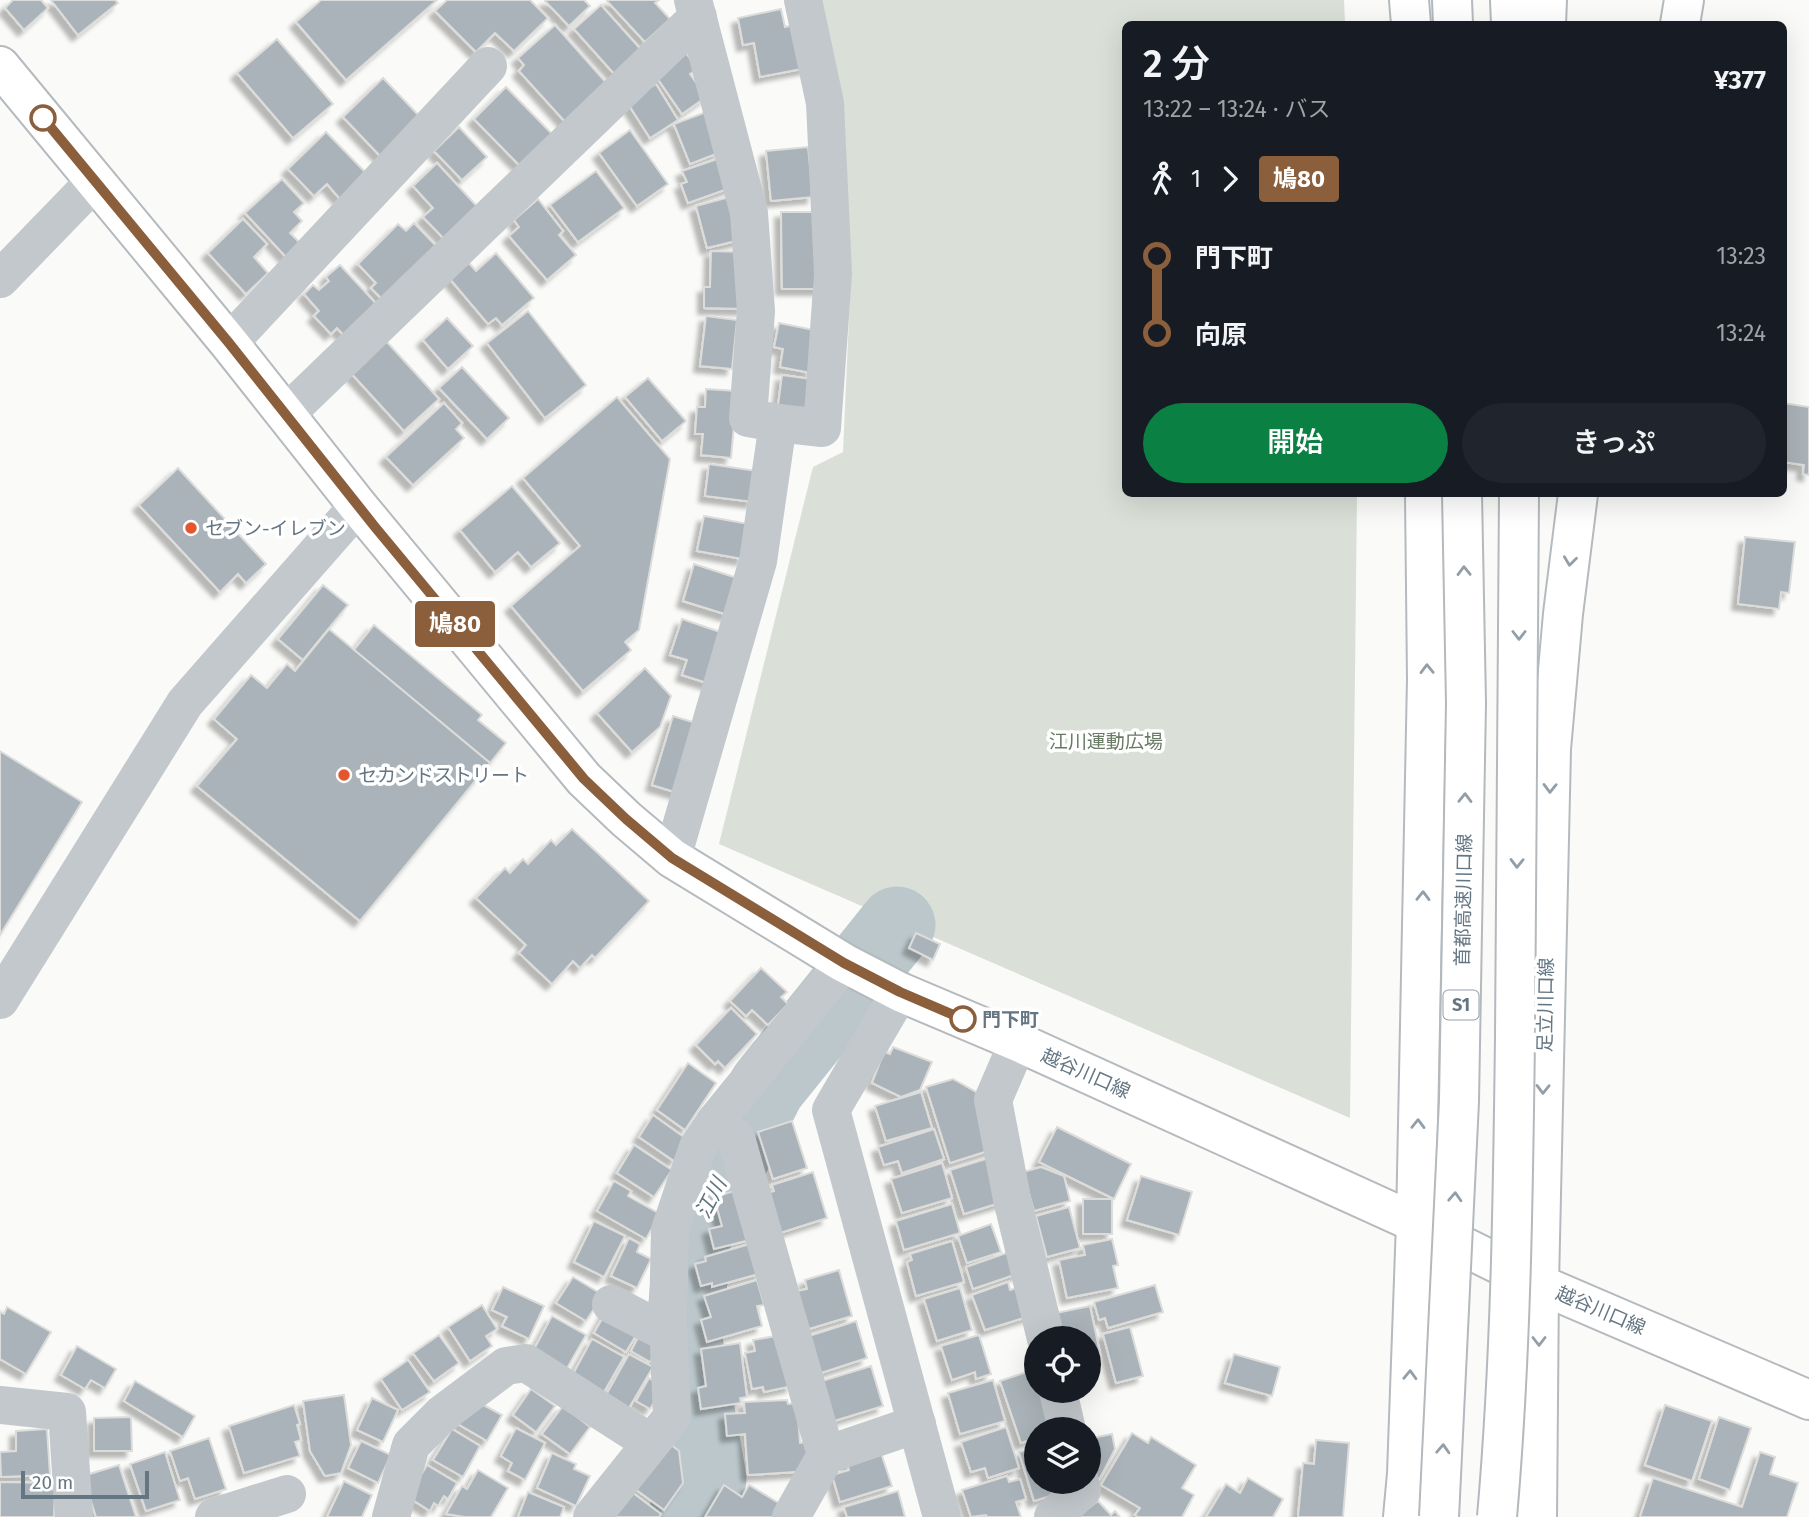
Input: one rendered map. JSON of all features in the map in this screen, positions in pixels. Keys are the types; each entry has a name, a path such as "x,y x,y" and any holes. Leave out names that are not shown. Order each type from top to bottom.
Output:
{"main road":[{"path":"1409,0 1411,21"},
{"path":"1452,0 1453,21"},
{"path":"1510,0 1511,21"},
{"path":"1546,21 1547,0"},
{"path":"1680,21 1684,0"},
{"name":"越谷川口線","path":"0,66 584,779 672,858 844,963 900,992 1017,1042 1416,1223 1539,1283 1809,1400"},
{"path":"1403,1517 1416,1223 1427,679 1425,497"},
{"name":"首都高速川口線","path":"1438,1517 1459,1101 1466,703 1462,497"},
{"path":"1497,1517 1502,1468 1513,1208 1519,497"},
{"name":"足立川口線","path":"1537,1517 1539,1283 1551,749 1563,614 1578,497"}],"street":[{"path":"286,414 696,8 750,213 756,311 748,418 822,428 833,274 825,103 803,0"},
{"path":"229,343 488,66"},
{"path":"0,279 95,181"},
{"path":"672,858 758,561 778,423"},
{"path":"0,999 185,703 358,506"},
{"path":"592,1517 672,1417 669,1334 670,1230 698,1147 715,1122 844,963"},
{"path":"900,992 831,1110 942,1517"},
{"path":"1017,1042 993,1100 1012,1199 1043,1326"},
{"path":"715,1122 736,1138 826,1455"},
{"path":"611,1304 669,1334"},
{"path":"391,1517 411,1445 442,1413 506,1366 526,1363 651,1443"},
{"path":"0,1405 67,1412 74,1517"},
{"path":"791,1517 826,1455 917,1424"},
{"path":"214,1517 288,1494"},
{"path":"1053,1517 1078,1494"}],"green space":[{"name":"江川運動広場","path":"821,0 1344,0 1345,21 1122,21 1122,497 1357,497 1350,1118 719,844 813,467 843,452 851,273"}],"building":[{"path":"13,0 41,0 48,8 24,30 5,8"},
{"path":"51,0 115,0 118,3 78,35"},
{"path":"321,0 437,0 346,80 296,22"},
{"path":"447,0 530,0 548,18 514,51 495,33 476,52 435,11"},
{"path":"546,0 584,0 590,6 569,26"},
{"path":"608,0 659,0 655,3 670,19 645,42"},
{"path":"601,5 644,53 617,77 574,29"},
{"path":"781,9 785,27 798,24 807,68 760,77 754,43 743,45 738,18"},
{"path":"555,25 610,87 568,125 519,71 524,65 518,58"},
{"path":"277,39 333,104 293,138 237,73"},
{"path":"684,50 697,69 690,74 706,97 682,114 653,72"},
{"path":"383,78 423,120 383,159 343,117"},
{"path":"656,84 678,120 650,138 627,102"},
{"path":"506,87 554,136 522,168 474,119"},
{"path":"706,112 721,152 690,164 674,124"},
{"path":"459,127 487,157 462,180 434,151"},
{"path":"630,130 668,184 637,206 599,153"},
{"path":"326,132 367,174 340,199 327,184 314,196 288,169"},
{"path":"808,147 813,197 771,201 766,151"},
{"path":"723,157 733,187 688,203 681,184 687,182 682,171"},
{"path":"437,163 484,214 450,245 423,217 433,208 413,186"},
{"path":"596,171 624,208 578,242 550,205"},
{"path":"282,179 304,203 294,212 302,221 290,233 301,244 286,257 245,213"},
{"path":"733,196 744,239 707,248 696,206"},
{"path":"538,199 563,231 559,235 576,255 547,280 509,236 519,227 514,220"},
{"path":"781,212 821,212 822,289 782,289"},
{"path":"243,219 267,244 254,257 268,273 246,294 208,253"},
{"path":"414,223 443,253 390,307 371,288 376,283 358,264 398,224 406,231"},
{"path":"711,251 744,252 744,309 704,308 704,287 710,287"},
{"path":"496,253 534,298 502,325 496,318 488,324 450,279 469,263 476,271"},
{"path":"340,265 383,311 350,342 337,328 331,334 314,316 319,311 304,294 313,285 319,290 329,281 326,277"},
{"path":"528,311 586,385 545,418 487,343"},
{"path":"706,316 737,320 732,369 700,366"},
{"path":"447,318 473,346 448,369 423,340"},
{"path":"779,323 819,331 811,373 780,367 783,349 774,347"},
{"path":"386,341 439,399 404,431 351,373"},
{"path":"462,367 509,418 487,439 439,388"},
{"path":"782,375 811,379 806,418 777,413"},
{"path":"648,378 686,421 662,441 625,397"},
{"path":"706,389 737,391 731,458 701,455 703,434 695,434 697,407 705,407"},
{"path":"617,397 670,459 639,630 625,642 631,650 583,691 511,606 580,546 523,478"},
{"path":"444,403 462,423 456,429 464,438 413,485 386,457"},
{"path":"1787,404 1809,407 1809,475 1803,474 1804,465 1787,463"},
{"path":"709,464 757,471 753,502 705,496"},
{"path":"178,468 266,564 246,583 238,574 220,592 139,505"},
{"path":"512,486 560,543 531,567 518,552 495,572 460,530"},
{"path":"704,516 749,524 743,559 697,551"},
{"path":"1745,537 1795,542 1789,593 1781,592 1779,609 1738,604"},
{"path":"694,564 740,579 728,615 683,601"},
{"path":"323,585 348,605 303,660 278,639"},
{"path":"682,619 726,634 710,684 682,675 687,660 670,655"},
{"path":"374,625 482,715 478,720 506,743 490,763 354,650"},
{"name":"セカンドストリート","path":"329,629 490,763 360,921 197,786 237,739 214,719 251,675 267,688 287,664 295,671"},
{"path":"645,668 671,696 660,727 632,752 597,713"},
{"path":"673,716 702,725 681,794 652,785"},
{"path":"0,751 82,802 0,935"},
{"path":"572,829 649,901 595,958 592,955 580,968 573,961 552,984 519,953 526,945 476,898 505,868 510,873 523,859 528,864 551,840 556,845"},
{"path":"916,933 940,944 933,960 909,948"},
{"path":"761,968 787,992 781,997 788,1004 768,1025 752,1010 746,1016 730,1001"},
{"path":"731,1008 757,1034 725,1068 718,1061 715,1064 696,1045"},
{"path":"893,1047 932,1062 920,1090 901,1097 872,1083 884,1052 890,1054"},
{"path":"688,1063 716,1083 685,1130 657,1110"},
{"path":"953,1079 976,1092 994,1149 950,1163 926,1087"},
{"path":"921,1092 932,1128 886,1141 875,1106"},
{"path":"653,1115 688,1140 674,1161 639,1137"},
{"path":"792,1121 807,1168 773,1179 758,1132"},
{"path":"1057,1127 1131,1164 1114,1199 1039,1162"},
{"path":"934,1129 944,1159 902,1173 898,1161 884,1165 878,1147"},
{"path":"634,1145 672,1170 654,1197 617,1173"},
{"path":"992,1157 1006,1201 964,1214 950,1170"},
{"path":"942,1163 952,1198 902,1213 891,1179"},
{"path":"1041,1167 1064,1176 1070,1201 1034,1211 1023,1172"},
{"path":"813,1172 827,1218 780,1233 767,1193 774,1191 772,1185"},
{"path":"1141,1176 1192,1192 1179,1235 1127,1220"},
{"path":"614,1181 631,1191 628,1196 660,1214 646,1239 597,1211"},
{"path":"741,1189 754,1239 714,1249 709,1229 722,1226 714,1197"},
{"path":"1083,1199 1112,1199 1112,1234 1083,1234"},
{"path":"952,1204 960,1233 904,1250 896,1221"},
{"path":"1069,1207 1080,1248 1047,1257 1036,1216"},
{"path":"594,1221 625,1236 604,1277 574,1262"},
{"path":"991,1224 1001,1252 967,1263 958,1236"},
{"path":"629,1238 640,1244 637,1252 651,1259 637,1288 611,1276"},
{"path":"1112,1239 1118,1265 1113,1266 1118,1288 1067,1298 1059,1260 1085,1255 1083,1245"},
{"path":"952,1241 964,1282 916,1296 907,1262 912,1260 910,1254"},
{"path":"753,1243 762,1273 712,1287 712,1283 701,1286 695,1264 706,1261 705,1257"},
{"path":"1012,1251 1020,1273 973,1289 966,1267"},
{"path":"839,1270 852,1316 809,1329 797,1291 807,1289 805,1280"},
{"path":"573,1277 603,1295 586,1321 556,1303"},
{"path":"757,1280 764,1305 757,1306 762,1326 707,1342 701,1320 711,1317 704,1296"},
{"path":"1008,1282 1010,1290 1020,1287 1030,1316 985,1330 972,1295"},
{"path":"1155,1285 1163,1312 1108,1328 1105,1318 1099,1320 1094,1302"},
{"path":"503,1287 544,1306 529,1339 502,1326 507,1317 492,1310"},
{"path":"960,1288 972,1330 937,1341 924,1299"},
{"path":"482,1305 497,1329 486,1336 492,1346 470,1361 448,1327"},
{"path":"1090,1306 1094,1326 1059,1326 1056,1313"},
{"path":"7,1307 51,1332 26,1374 0,1359 0,1312 4,1314"},
{"path":"608,1308 641,1327 626,1352 594,1333"},
{"path":"552,1316 586,1335 566,1370 533,1351"},
{"path":"856,1321 867,1358 821,1373 809,1336"},
{"path":"1130,1327 1143,1376 1116,1383 1103,1334"},
{"path":"643,1328 658,1348 650,1362 631,1351"},
{"path":"439,1335 459,1363 434,1381 413,1353"},
{"path":"782,1335 792,1386 764,1392 763,1387 752,1389 745,1353 755,1351 753,1340"},
{"path":"979,1335 991,1374 976,1379 975,1372 952,1380 941,1346"},
{"path":"592,1339 624,1357 604,1392 573,1374"},
{"path":"740,1343 747,1397 740,1398 741,1403 701,1409 698,1388 706,1386 701,1349"},
{"path":"77,1346 116,1369 105,1388 91,1380 85,1389 61,1375"},
{"path":"629,1354 653,1367 629,1408 606,1395"},
{"path":"1234,1354 1280,1367 1272,1396 1225,1383"},
{"path":"408,1360 430,1392 402,1410 381,1379"},
{"path":"871,1366 883,1406 834,1421 822,1381"},
{"path":"1024,1373 1024,1403 1047,1403 1052,1417 1024,1417 1024,1442 1021,1443 1000,1381"},
{"path":"649,1378 657,1383 661,1391 650,1409 636,1401"},
{"path":"993,1380 1005,1421 960,1434 948,1393"},
{"path":"135,1381 195,1416 183,1437 124,1401"},
{"path":"531,1389 555,1406 536,1432 513,1415"},
{"path":"344,1395 351,1445 341,1473 325,1476 310,1451 303,1401"},
{"path":"372,1398 398,1410 383,1442 357,1430"},
{"path":"787,1400 788,1404 797,1403 800,1443 809,1442 810,1471 748,1475 745,1434 727,1436 725,1414 745,1413 744,1402"},
{"path":"478,1402 502,1415 487,1441 458,1424"},
{"path":"294,1405 300,1424 297,1425 301,1440 295,1442 300,1456 244,1473 229,1426"},
{"path":"1665,1405 1712,1421 1692,1481 1645,1465"},
{"path":"563,1406 590,1427 570,1454 542,1434"},
{"path":"131,1417 132,1451 94,1451 94,1418"},
{"path":"1719,1417 1751,1428 1730,1490 1699,1479"},
{"path":"1006,1427 1019,1468 988,1478 985,1468 971,1472 961,1442"},
{"path":"516,1428 545,1443 525,1480 508,1471 512,1463 501,1456"},
{"path":"47,1429 50,1475 1,1477 0,1452 16,1451 16,1431"},
{"path":"452,1429 480,1446 463,1477 433,1460"},
{"path":"1132,1433 1148,1443 1151,1437 1196,1465 1182,1488 1194,1495 1182,1517 1138,1517 1135,1515 1140,1508 1101,1485"},
{"path":"1112,1434 1115,1449 1101,1476 1101,1436"},
{"path":"209,1438 226,1489 195,1499 188,1478 180,1481 170,1451"},
{"path":"1316,1440 1349,1443 1343,1517 1298,1517 1303,1463 1314,1464"},
{"path":"361,1441 391,1455 378,1483 348,1468"},
{"path":"666,1441 679,1451 683,1483 664,1510 631,1486"},
{"path":"879,1447 892,1486 840,1502 832,1475 849,1470 845,1458"},
{"path":"1024,1451 1024,1468 1019,1452"},
{"path":"165,1452 180,1500 146,1511 130,1464"},
{"path":"1760,1452 1775,1457 1770,1474 1798,1483 1787,1517 1640,1517 1653,1478 1742,1507"},
{"path":"552,1453 576,1464 574,1469 590,1476 576,1506 537,1488"},
{"path":"119,1465 136,1517 96,1517 83,1476"},
{"path":"427,1465 457,1483 448,1499 444,1496 438,1506 434,1503 430,1511 408,1497"},
{"path":"478,1470 508,1488 491,1517 446,1514 462,1486 467,1489"},
{"path":"1007,1476 1009,1482 1020,1479 1026,1499 1016,1502 1021,1517 971,1517 962,1490"},
{"path":"1248,1478 1283,1499 1273,1517 1206,1517 1226,1484 1240,1493"},
{"path":"344,1481 372,1495 362,1517 327,1517"},
{"path":"0,1482 48,1483 48,1489 55,1490 54,1517 0,1517"},
{"path":"724,1485 742,1497 749,1485 782,1505 775,1517 705,1517"},
{"path":"629,1490 661,1514 659,1517 609,1517"},
{"path":"898,1491 905,1517 847,1517 844,1507"},
{"path":"528,1492 564,1507 560,1517 518,1517"},
{"path":"1032,1494 1057,1494 1034,1501"},
{"path":"1098,1501 1111,1515 1115,1511 1120,1517 1073,1517 1089,1508"}],"waterway":[{"name":"江川","path":"686,1517 708,1479 684,1340 693,1232 767,1087 897,925"}],"bus line":[{"name":"鳩80","path":"43,118 229,343 375,527 584,779 672,858 844,963 900,992 963,1019"}],"place":[{"name":"セブン-イレブン","path":"191,528"},
{"name":"セカンドストリート","path":"344,775"},
{"name":"門下町","path":"963,1019"}]}
